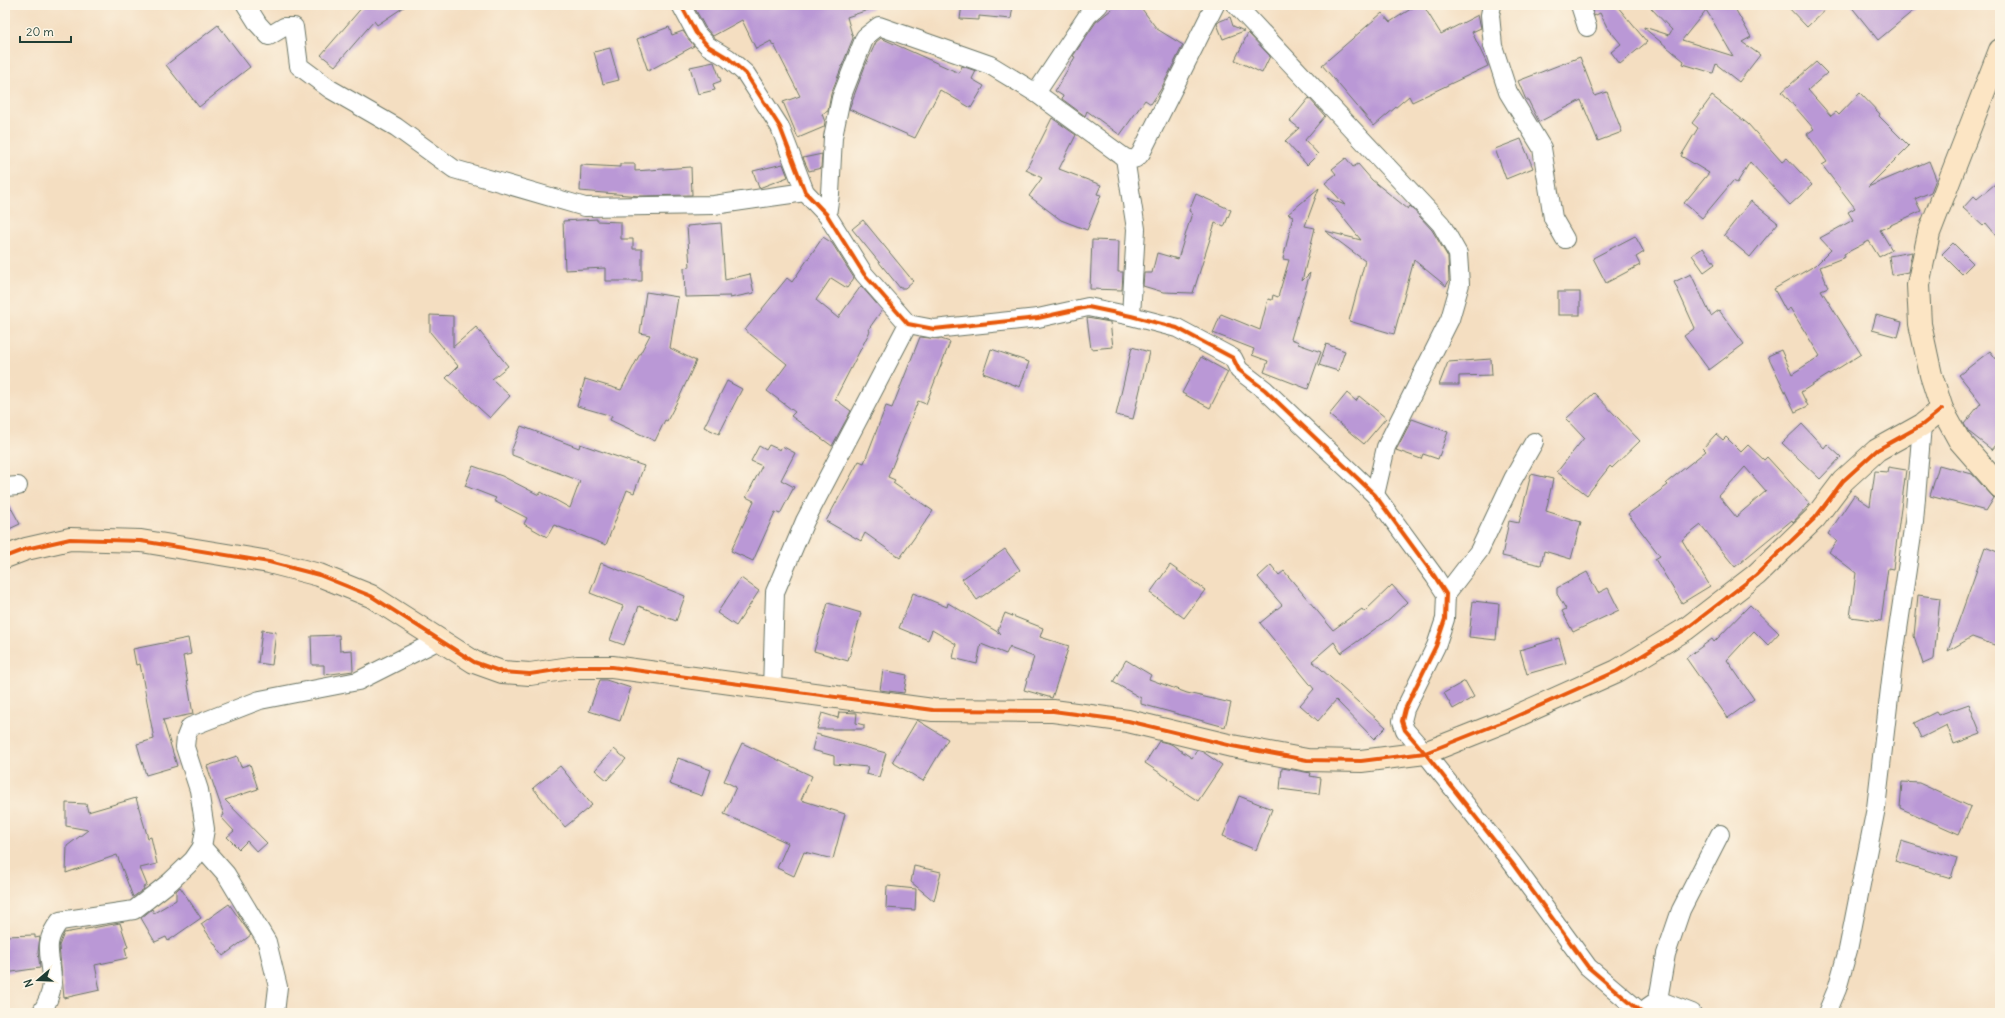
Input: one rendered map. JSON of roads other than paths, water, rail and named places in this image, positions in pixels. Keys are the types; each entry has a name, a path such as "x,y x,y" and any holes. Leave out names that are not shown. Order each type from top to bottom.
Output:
{"street":[{"path":"246,5 258,24 269,36 284,27 294,27 299,66 330,89 396,127 454,169 586,207 714,205 805,192"},
{"path":"681,5 696,33 708,46 728,58 746,74 780,127 805,192 827,215 864,274 908,324 934,329 1038,318 1088,307 1177,328 1234,358 1240,370 1265,390 1375,496 1446,594 1445,619 1436,646 1405,709 1402,721 1405,730 1512,863 1588,966 1641,1013 1658,1000 1666,954 1681,910 1720,834"},
{"path":"1036,93 1088,15 1100,5"},
{"path":"827,215 830,194 833,137 841,98 865,37 879,26 990,65 1036,93 1125,158 1132,160 1138,158 1141,153 1215,5"},
{"path":"1236,5 1441,224 1458,254 1460,284 1450,319 1386,447 1375,496"},
{"path":"1492,5 1490,15 1493,46 1508,92 1542,148 1553,218 1566,239"},
{"path":"1580,5 1587,27"},
{"path":"2000,50 1929,233 1918,285 1920,324 1931,375 1942,409 1960,440 2000,487"},
{"path":"1125,158 1136,229 1131,316"},
{"path":"772,689 775,592 805,521 908,324"},
{"path":"5,557 26,549 70,539 142,541 269,562 319,575 371,596 474,662 502,672 530,674 577,667 612,667 934,710 1053,711 1128,721 1232,746 1307,760 1361,761 1425,753 1508,720 1617,671 1686,629 1756,575 1815,518 1843,481 1877,450 1922,425 1942,409"},
{"path":"1826,1013 1838,989 1848,950 1876,808 1893,663 1914,522 1922,425"},
{"path":"1446,594 1479,551 1513,479 1534,442"},
{"path":"41,1013 48,1003 52,984 48,945 51,931 60,921 134,910 176,876 192,860 202,847 205,829 200,790 185,748 186,737 190,727 260,700 358,681 439,640"},
{"path":"202,847 226,874 267,942 278,987 275,1013"},
{"path":"1658,1000 1692,1013"}]}
